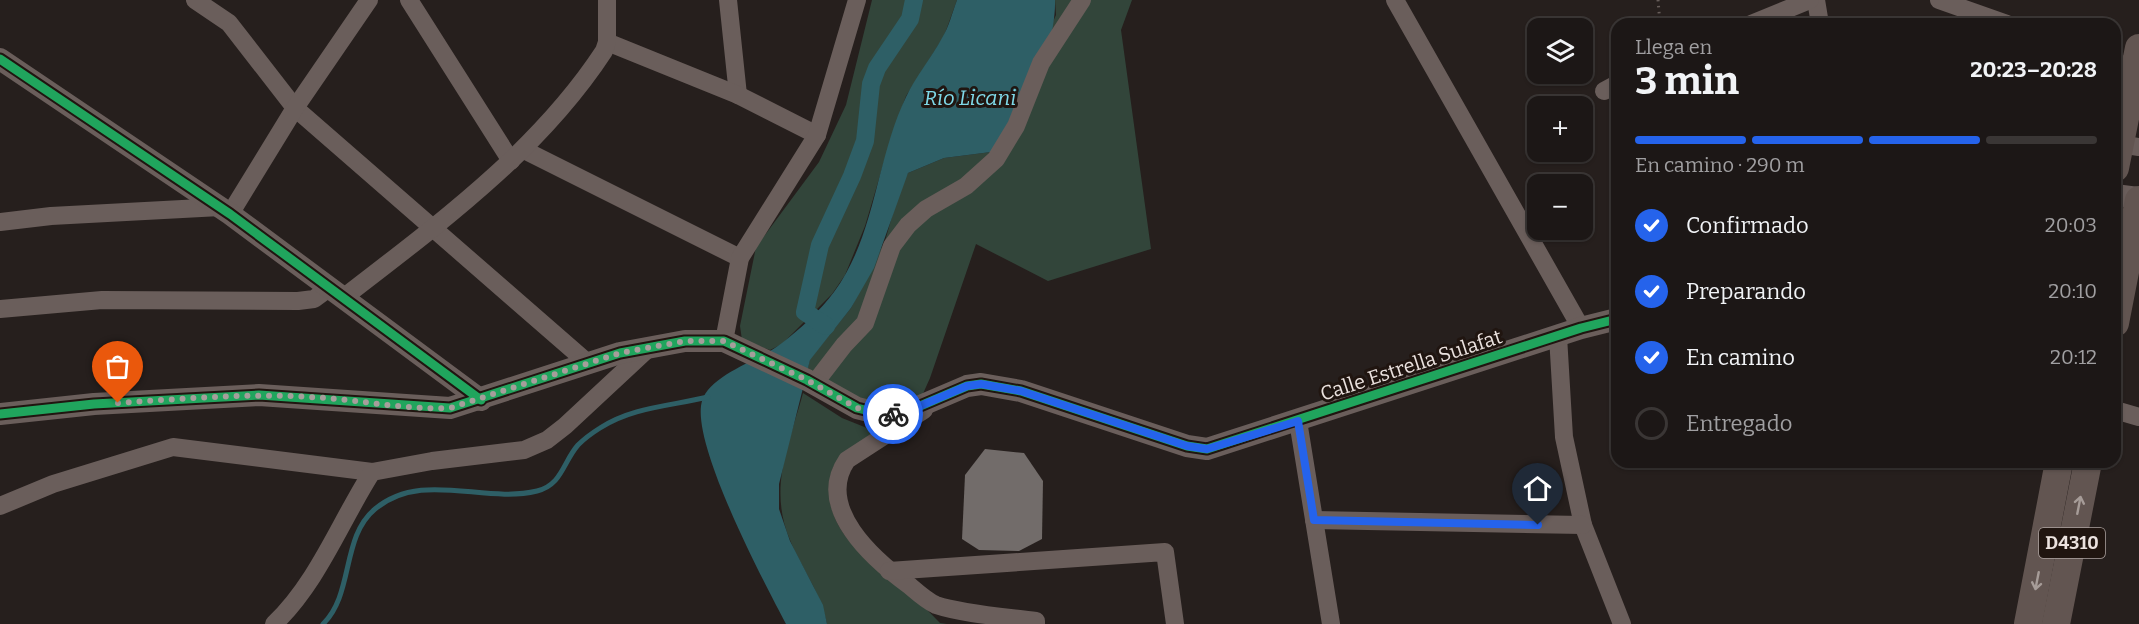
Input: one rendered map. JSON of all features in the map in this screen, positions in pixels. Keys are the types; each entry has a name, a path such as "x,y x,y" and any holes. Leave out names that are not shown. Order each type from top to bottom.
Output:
{"main road":[{"path":"2125,153 2130,60"},
{"path":"2121,309 2131,286 2139,199"},
{"name":"D4310","path":"2028,624 2058,468"},
{"name":"D4310","path":"2056,624 2087,468"}],"street":[{"path":"195,0 229,23 295,108 431,229 589,364"},
{"path":"225,211 369,0"},
{"path":"409,0 517,156 740,258"},
{"path":"0,309 102,300 298,302 336,293 431,229 517,156 596,63 607,42 607,0"},
{"path":"728,0 738,95"},
{"path":"0,414 94,404 259,395 310,397 427,409 450,408 651,345 734,345 740,258 817,135 857,0"},
{"path":"811,382 865,323 892,246 908,225 926,209 966,186 996,159 1016,126 1041,63 1082,0"},
{"path":"1395,0 1581,328"},
{"path":"1766,18 1810,0"},
{"path":"1816,0 1819,18"},
{"path":"1939,0 1990,18"},
{"path":"607,42 738,95 817,135"},
{"path":"0,59 225,211 481,400"},
{"path":"2121,196 2139,199"},
{"path":"0,222 51,216 225,211"},
{"name":"Calle Estrella Sulafat","path":"734,345 811,382 857,408 885,415 906,412 935,402 967,386 996,385 1021,391 1187,446 1207,449 1581,328 1611,320"},
{"path":"1558,336 1564,437 1583,525 1622,624"},
{"path":"0,506 53,484 173,447 372,472 432,461 524,450 547,440 651,345"},
{"path":"935,402 847,460 840,470 837,487 841,510 853,534 888,571 934,604 1036,621 1036,624"},
{"path":"2121,412 2139,417"},
{"path":"1298,421 1331,624"},
{"path":"274,624 308,581 372,472"},
{"path":"1314,520 1583,525"},
{"path":"888,571 1165,552 1175,624"}],"path":[{"path":"1658,0 1660,18"}],"green space":[{"path":"872,0 957,0 944,36 906,96 865,226 845,275 832,294 782,344 770,350 742,340 740,326 756,247 819,162 846,105"},
{"path":"1055,0 1132,0 1121,30 1151,249 1048,281 976,244 930,378 917,407 866,402 807,371 810,359 851,308 885,241 901,185 908,173 944,158 991,152 1056,15"},
{"path":"803,393 842,418 882,434 851,450 834,466 829,490 833,511 839,526 859,551 911,594 940,623 947,624 827,624 816,591 790,540 781,502 783,466"}],"water":[{"name":"Río Licani","path":"957,0 1055,0 1047,53 1033,93 991,152 944,158 908,173 874,268 851,308 810,360 779,484 779,509 790,541 823,605 827,624 786,624 731,512 718,479 707,448 701,421 702,401 707,391 725,375 789,338 816,313 834,292 848,270 867,222 896,121 914,82 949,25"}],"building":[{"path":"985,449 1024,453 1043,481 1042,539 1019,551 979,550 962,539 965,475"}],"waterway":[{"path":"826,326 805,312 820,245 852,176 865,141 871,84 877,68 910,19 914,0"},
{"path":"323,624 333,612 339,597 352,550 364,521 375,509 393,498 413,492 433,490 496,494 537,491 552,484 580,443 612,421 638,411 708,397"}],"cycle path":[{"path":"0,59 230,214 481,400"},
{"path":"0,414 94,404 259,395 450,408 620,353 685,341 724,341 807,380 857,408 885,415 906,412 967,386 981,384 1021,391 1187,446 1207,449 1581,328 1611,320"}],"way so far":[{"path":"118,403 259,395 310,397 427,409 450,408 651,345 685,341 724,341 744,348 857,408 885,415 893,414"}],"route":[{"path":"893,414 935,402 967,386 981,384 1021,391 1187,446 1207,449 1298,421 1314,520 1538,525"}]}
